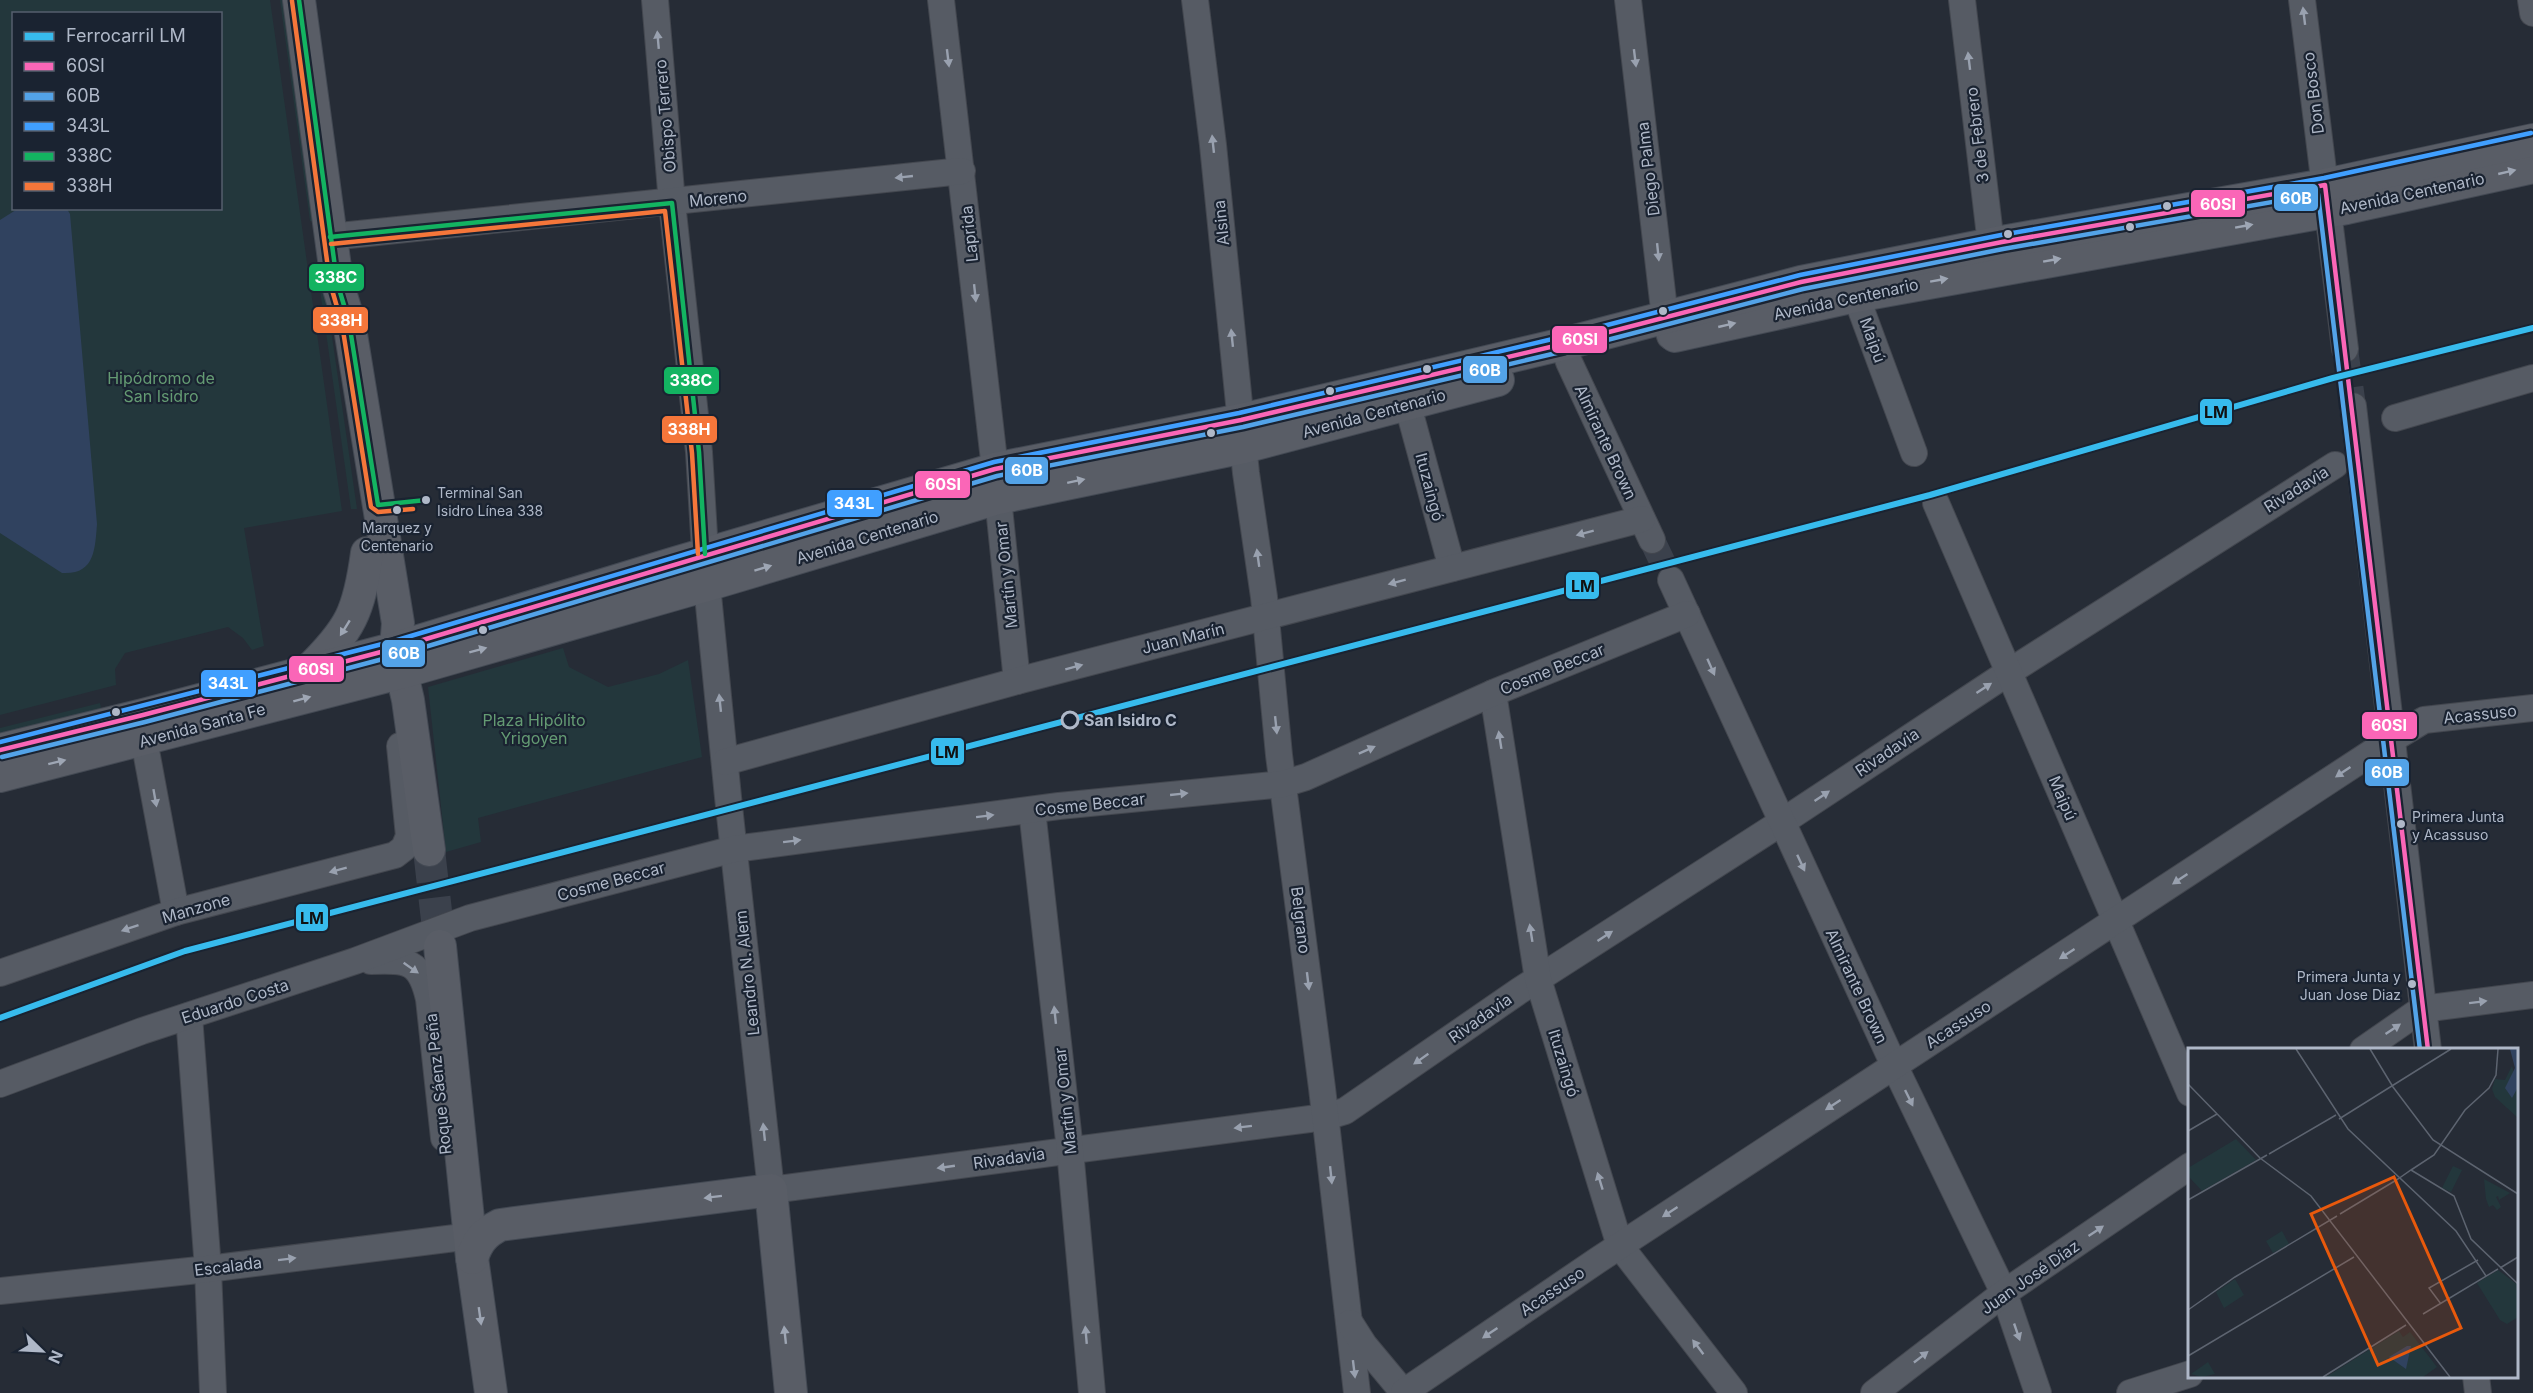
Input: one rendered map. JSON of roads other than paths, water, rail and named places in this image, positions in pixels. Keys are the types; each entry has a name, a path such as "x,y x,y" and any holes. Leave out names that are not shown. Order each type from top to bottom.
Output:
{"main road":[{"path":"299,0 330,237 337,282 349,322 398,622 400,660 429,850"},
{"name":"Avenida Centenario","path":"2327,198 2533,140"},
{"name":"Avenida Centenario","path":"1668,328 1801,282 1992,257 2327,198 2533,166"},
{"name":"Avenida Centenario","path":"1242,434 1668,328 1856,296 1992,257"},
{"path":"337,282 332,324 367,553 380,628 400,660"},
{"name":"Avenida Centenario","path":"400,660 705,554 997,483 1242,434 1408,406 1566,353"},
{"name":"Avenida Centenario","path":"400,660 707,585 997,483"},
{"path":"308,671 342,635 354,614 361,592 367,553"},
{"name":"Avenida Santa Fe","path":"0,750 308,671 400,660"},
{"name":"Avenida Santa Fe","path":"0,776 144,740 400,660"},
{"name":"Roque Sáenz Peña","path":"440,946 464,1174 464,1248 491,1393"},
{"path":"464,1174 490,1217 483,1236 476,1246 464,1248"},
{"name":"Rivadavia","path":"490,1217 771,1190"},
{"name":"Leandro N. Alem","path":"771,1190 791,1393"}],"street":[{"name":"Obispo Terrero","path":"655,0 672,203 699,452 705,554"},
{"name":"Laprida","path":"940,0 962,171 997,483"},
{"name":"Alsina","path":"1195,0 1213,145 1242,434"},
{"name":"Diego Palma","path":"1628,0 1668,328"},
{"name":"3 de Febrero","path":"1962,0 1992,257"},
{"name":"Don Bosco","path":"2302,0 2345,349"},
{"path":"2531,0 2533,13"},
{"name":"Moreno","path":"330,237 962,171"},
{"name":"Maipú","path":"1856,296 1914,453"},
{"name":"Almirante Brown","path":"1566,353 1647,529"},
{"path":"2395,418 2533,378"},
{"name":"Ituzaingó","path":"1408,406 1452,568"},
{"path":"2353,406 2428,1048"},
{"name":"Belgrano","path":"1242,434 1266,616 1283,784 1325,1117 1356,1393"},
{"name":"Rivadavia","path":"771,1190 1325,1117 1345,1111 1538,979 1782,822 2008,672 2335,465"},
{"name":"Martín y Omar","path":"997,483 1017,681"},
{"name":"Maipú","path":"1936,503 2188,1088"},
{"name":"Juan Marín","path":"725,762 1017,681 1452,568 1647,529"},
{"name":"Leandro N. Alem","path":"705,554 771,1190"},
{"name":"Almirante Brown","path":"1671,580 1894,1065 2004,1293 2038,1393"},
{"name":"Cosme Beccar","path":"470,918 734,849 1032,810 1283,784 1306,777 1493,693 1687,614"},
{"name":"Manzone","path":"0,973 176,912 395,855 404,848 409,836 395,703 400,660"},
{"name":"Ituzaingó","path":"1493,693 1538,979 1620,1246 1734,1393"},
{"name":"Acassuso","path":"1404,1393 1620,1246 2391,740 2424,720 2533,708"},
{"path":"144,740 176,912"},
{"name":"Martín y Omar","path":"1032,810 1070,1150 1092,1393"},
{"name":"Eduardo Costa","path":"0,1084 142,1031 355,961 470,918"},
{"name":"Roque Sáenz Peña","path":"470,918 456,934 450,950 490,1217"},
{"name":"Roque Sáenz Peña","path":"355,961 397,960 413,966 424,979 464,1248"},
{"path":"2366,1048 2422,1009 2533,995"},
{"path":"189,1016 208,1269 213,1393"},
{"name":"Juan José Díaz","path":"1874,1393 2004,1293 2188,1168"},
{"name":"Escalada","path":"0,1291 208,1269 464,1248"},
{"path":"1348,1321 1364,1345 1404,1393"},
{"path":"2130,1393 2188,1375"},
{"path":"2476,1378 2478,1393"}],"water":[{"path":"16,210 68,210 70,214 97,524 91,559 81,570 73,572 62,573 0,533 0,220"}],"tunnel":[{"path":"2345,349 2353,406"},
{"path":"1652,540 1671,580"},
{"path":"429,850 440,946"}],"rail line":[{"name":"LM","path":"0,1018 185,951 1930,495 2333,378 2533,328"}],"place":[{"name":"Terminal San Isidro Línea 338","path":"426,500"},
{"name":"Marquez y Centenario","path":"397,510"},
{"name":"San Isidro C","path":"1070,720"},
{"name":"Primera Junta y Acassuso","path":"2401,824"},
{"name":"Primera Junta y Juan Jose Diaz","path":"2412,984"}],"park label":[{"name":"Hipódromo de San Isidro","path":"161,387"},
{"name":"Plaza Hipólito Yrigoyen","path":"534,729"}]}
